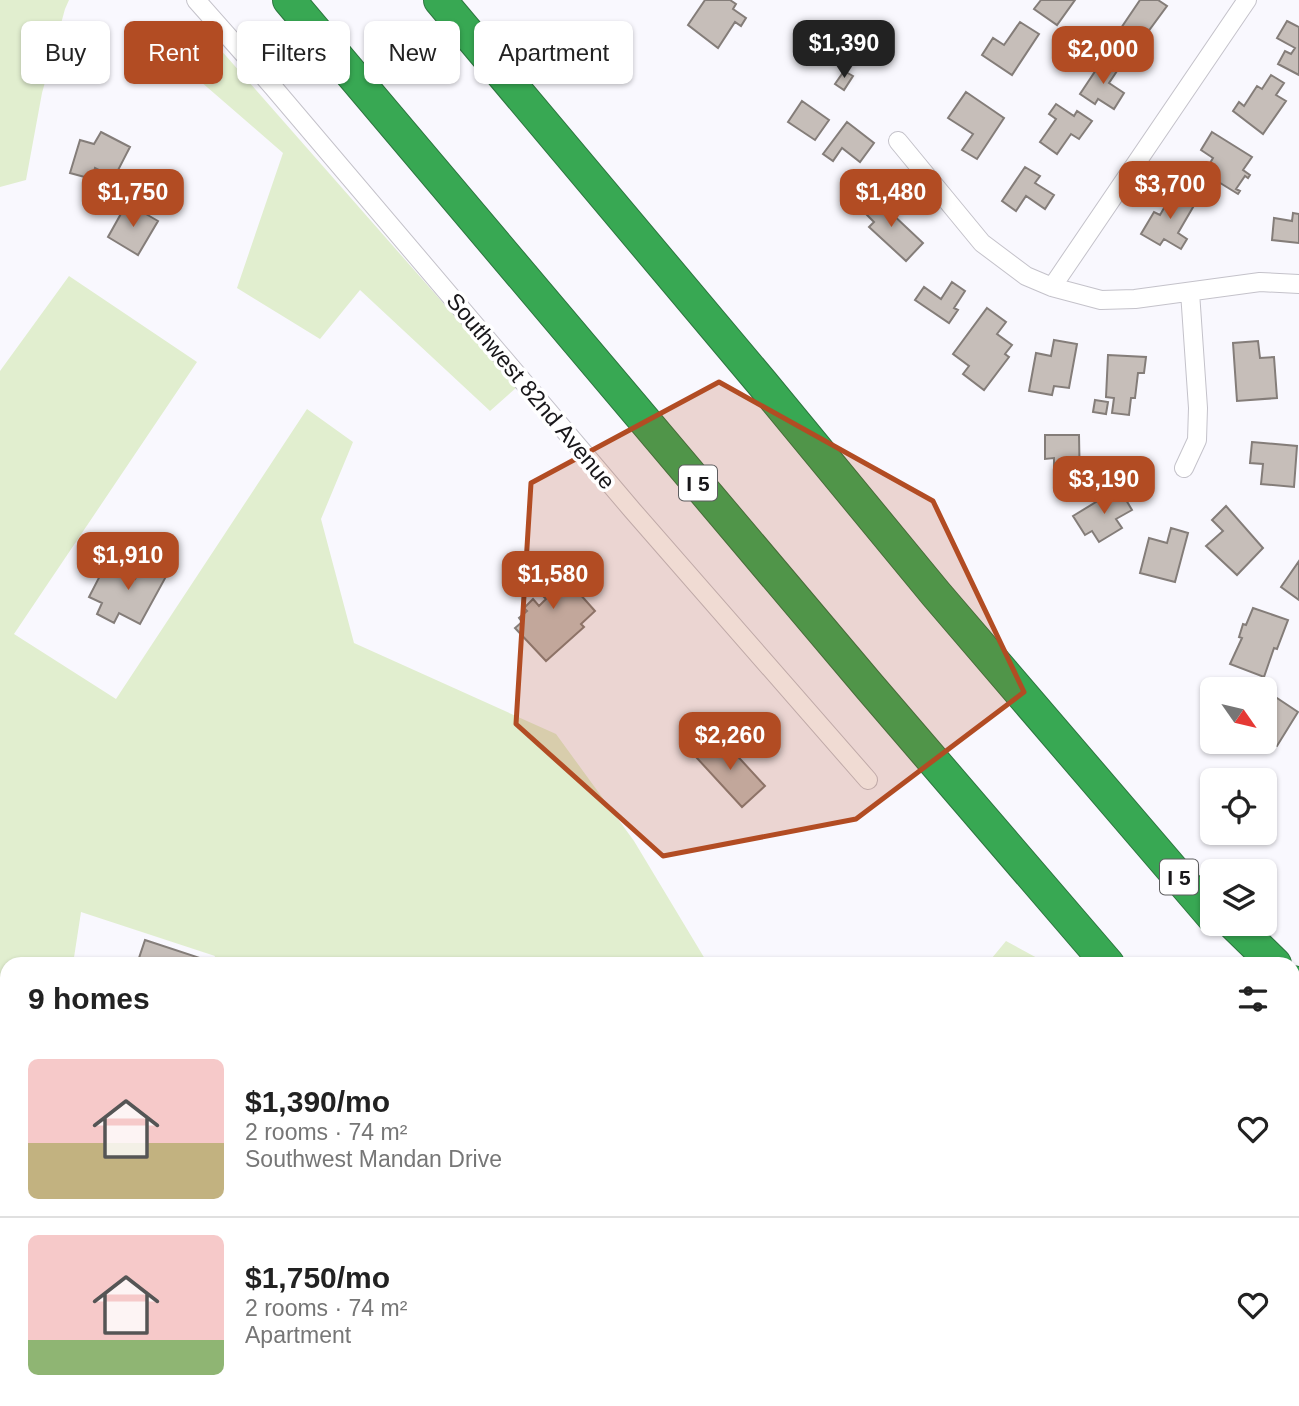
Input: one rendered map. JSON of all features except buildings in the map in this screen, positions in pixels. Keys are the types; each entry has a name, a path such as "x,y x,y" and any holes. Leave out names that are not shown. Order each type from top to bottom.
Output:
{"highway":[{"name":"I 5","path":"289,0 869,686 1102,957"},
{"name":"I 5","path":"440,0 936,594 1200,902"},
{"path":"1145,837 1200,890"},
{"path":"1228,936 1246,957"},
{"path":"1246,936 1268,957"}],"street":[{"name":"Southwest 82nd Avenue","path":"195,0 273,87 633,511 868,780"},
{"path":"1052,287 1247,0"},
{"path":"898,142 982,243 1026,276 1052,287 1101,300 1135,299 1261,282 1299,284"},
{"path":"1184,468 1197,440 1198,408 1190,292"}],"highlighted area":[{"path":"719,382 933,501 1024,692 856,819 663,856 516,724 531,483"}],"green space":[{"path":"0,0 69,0 62,21 21,21 21,84 44,84 26,180 0,187"},
{"path":"223,53 237,68 237,84 251,84 517,387 490,411 360,290 320,339 237,288 283,153 203,84 223,84"},
{"path":"69,276 197,362 14,634 116,699 307,409 353,442 321,519 354,643 556,734 634,841 704,957 215,957 81,912 74,957 0,957 0,371"},
{"path":"1006,941 1035,957 993,957"}]}
